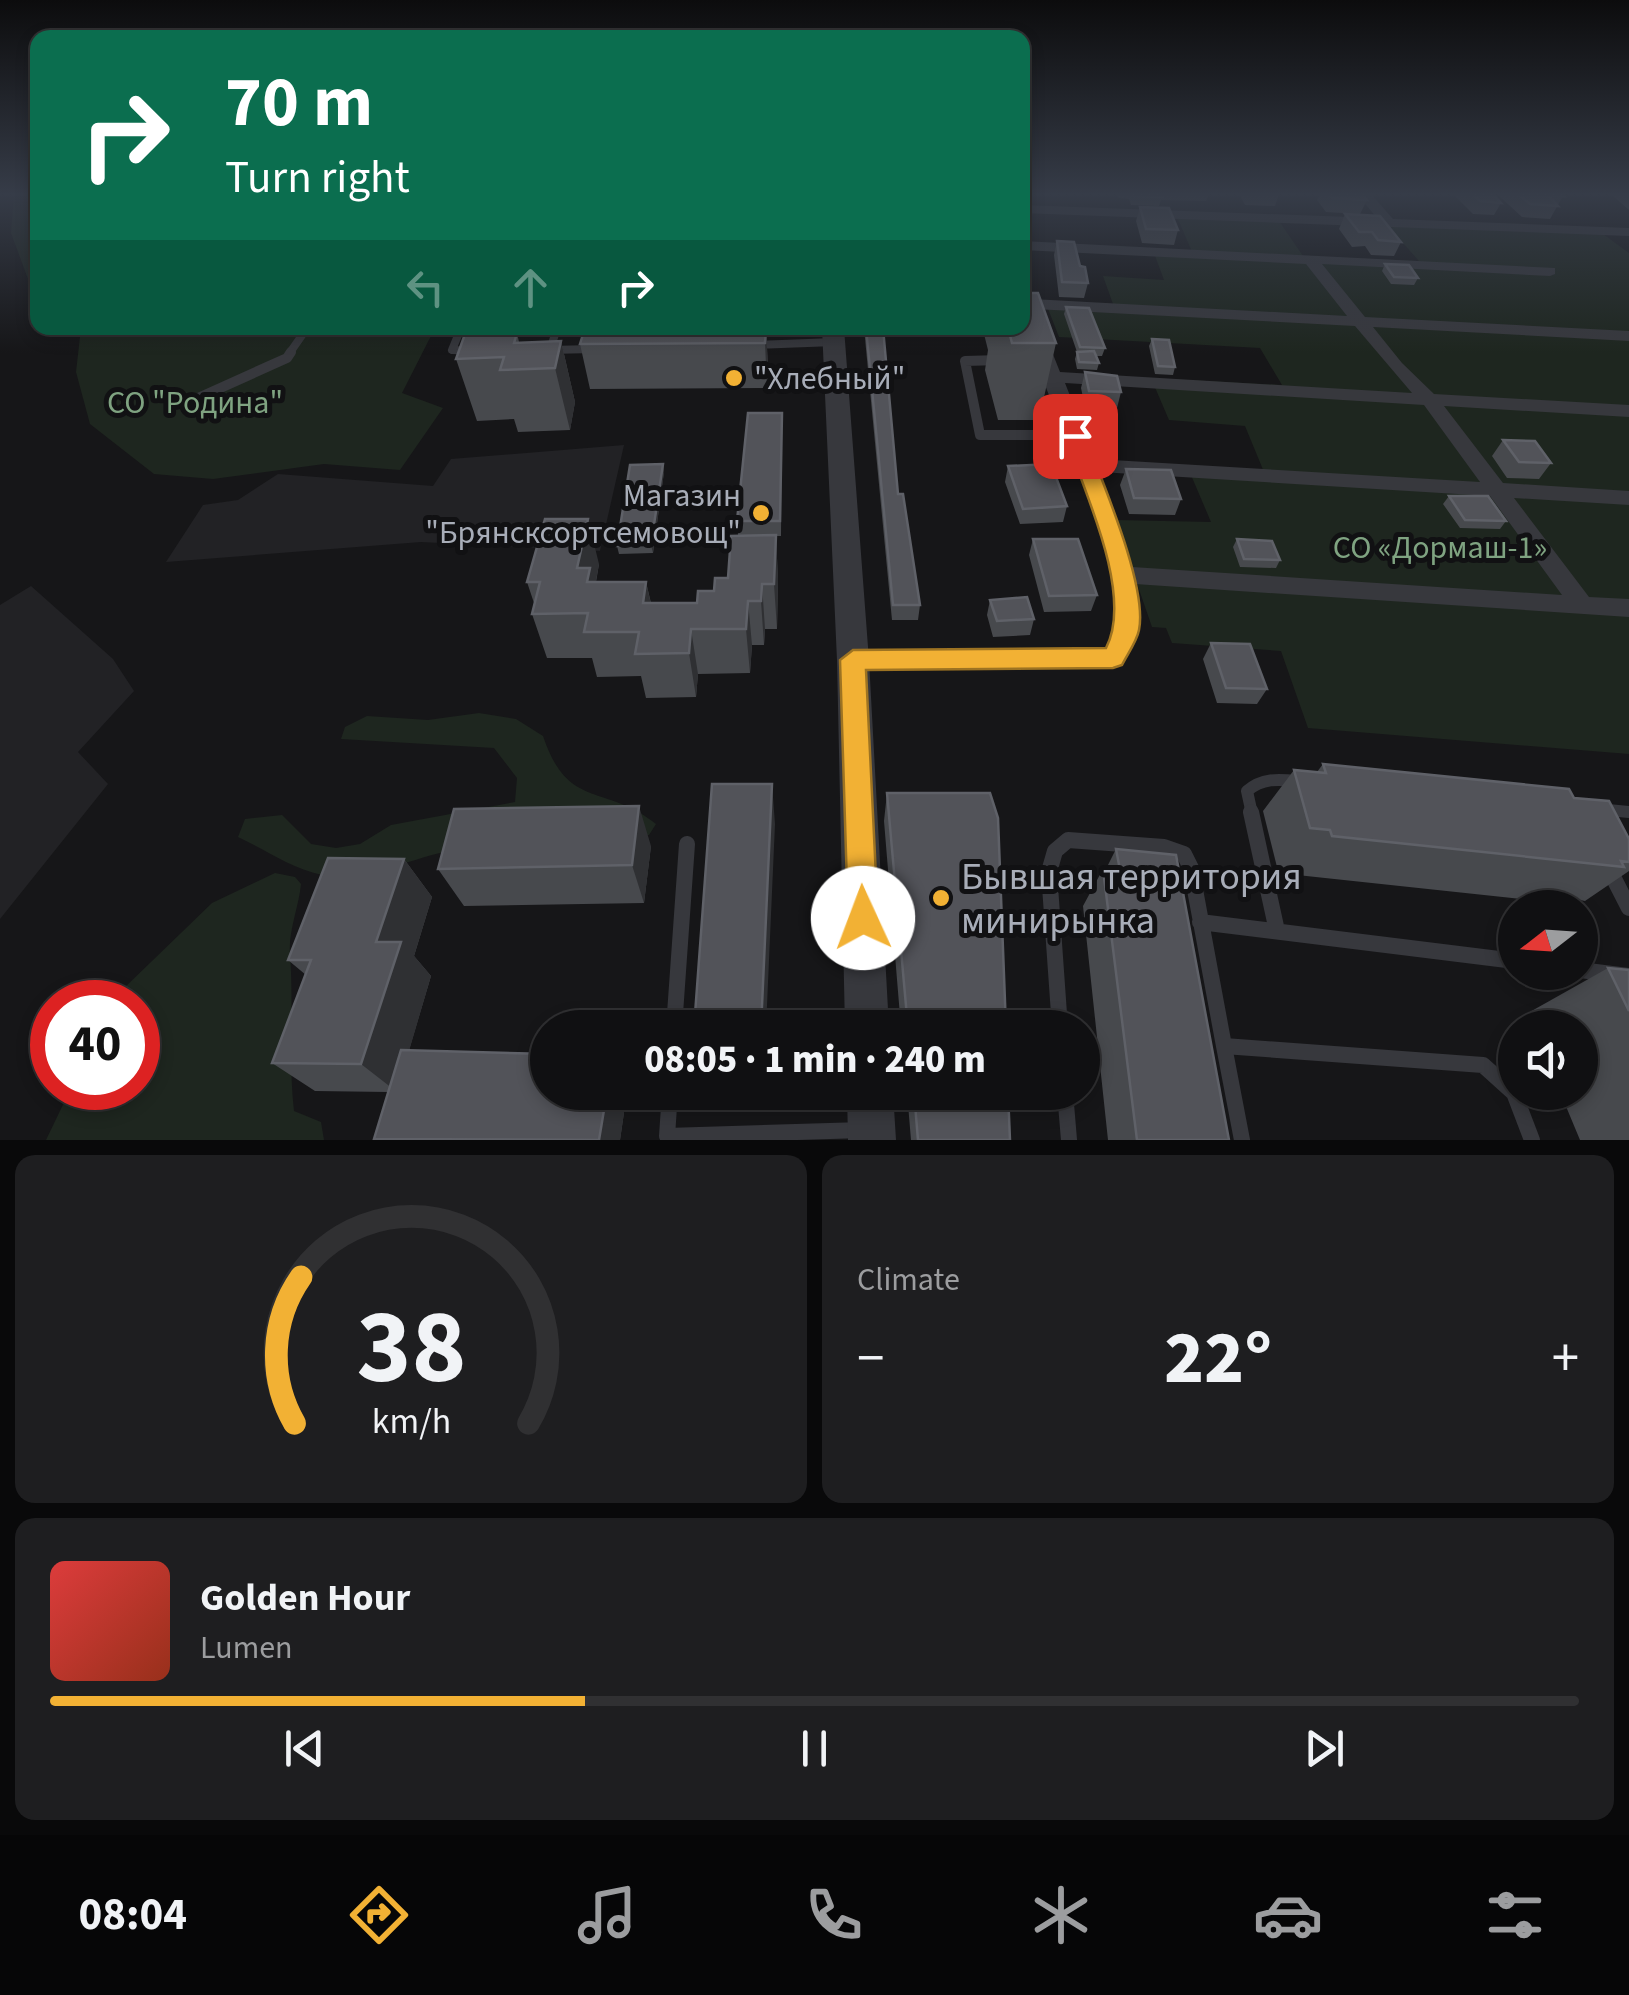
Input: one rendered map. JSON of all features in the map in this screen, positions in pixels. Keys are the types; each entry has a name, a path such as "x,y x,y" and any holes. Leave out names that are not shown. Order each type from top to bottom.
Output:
{"street":[{"path":"1067,247 1550,271"},
{"path":"1310,259 1358,322 1429,399 1582,605"},
{"path":"1030,299 1629,336"},
{"path":"853,660 1113,658 1128,630 1122,575 1075,436 1040,366 1030,324"},
{"path":"833,335 853,660 866,1010"},
{"path":"1040,366 1429,399 1629,411"},
{"path":"1086,465 1629,498"},
{"path":"1122,575 1629,608"}],"lane":[{"path":"188,402 287,358 302,335"},
{"path":"458,335 452,350 494,351"},
{"path":"550,350 555,335"},
{"path":"739,345 833,335"},
{"path":"532,350 608,348"},
{"path":"566,365 570,350"},
{"path":"1004,360 964,360 980,435 1075,436"},
{"path":"1277,931 1247,791 1255,783 1270,778 1309,782"},
{"path":"1576,806 1629,812"},
{"path":"1059,1010 1049,872 1055,851 1068,840 1164,847 1184,854 1242,1140"},
{"path":"675,1010 687,844"},
{"path":"1602,857 1629,908"},
{"path":"1200,922 1498,960"},
{"path":"1598,973 1628,977"},
{"path":"1224,1046 1483,1064 1514,1093 1532,1140"},
{"path":"669,1110 667,1136 871,1121"},
{"path":"1066,1110 1069,1140"}],"shaded area":[{"path":"624,445 600,551 421,542 166,562 203,505 238,500 278,474 433,486 451,459"},
{"path":"31,586 113,659 134,691 78,752 108,784 0,919 0,605"}],"green space":[{"path":"16,247 30,247 30,284"},
{"name":"СО «Дормаш-1»","path":"1190,247 1297,247 1303,256 1419,261 1407,247 1621,247 1629,253 1629,754 1308,728 1281,651 1172,643 1166,628 1152,627 1115,520 1211,522 1188,468 1264,472 1245,426 1169,420 1151,378 1282,385 1260,348 1059,337 1045,301 1113,304 1103,276 1164,280 1154,253 1193,254"},
{"name":"СО \"Родина\"","path":"80,335 431,335 402,393 443,408 400,470 324,464 213,479 154,474 90,424 76,372"},
{"path":"479,713 516,719 543,736 564,776 576,786 638,812 656,824 649,835 475,847 338,877 299,868 238,837 245,819 282,815 311,844 336,848 360,844 391,825 515,802 517,778 494,748 341,739 345,727 367,716 428,720"},
{"path":"275,873 295,877 301,884 290,946 294,1111 321,1122 324,1140 46,1140 60,1110 160,1110 160,980 132,980 212,903"}],"building":[{"path":"1058,247 1075,247 1088,283 1062,282"},
{"path":"1385,264 1409,265 1418,278 1394,277"},
{"path":"1030,293 1038,293 1056,343 1012,343 1010,335 1030,335"},
{"path":"1066,307 1089,308 1105,348 1080,347"},
{"path":"465,335 516,335 514,343 561,341 555,368 500,370 504,357 456,359"},
{"path":"583,335 766,335 765,343 580,344"},
{"path":"867,335 884,335 898,494 903,494 920,605 893,605"},
{"path":"1152,339 1169,340 1175,367 1158,366"},
{"path":"1094,351 1099,363 1079,362 1077,352"},
{"path":"1085,372 1117,376 1121,392 1089,391"},
{"path":"748,413 782,413 780,521 737,521"},
{"path":"1503,440 1535,441 1551,463 1519,462"},
{"path":"663,464 651,545 617,546 630,465"},
{"path":"1051,464 1067,506 1023,509 1008,466"},
{"path":"1126,469 1171,470 1181,499 1134,498"},
{"path":"1449,496 1488,496 1506,521 1465,520"},
{"path":"545,519 588,519 577,568 590,568 587,582 646,582 643,603 697,603 698,591 714,591 715,578 728,578 731,536 776,535 774,584 762,584 761,601 748,601 746,629 691,629 689,653 635,654 639,632 584,632 588,613 532,614 540,582 527,582"},
{"path":"1033,539 1078,539 1097,595 1049,596"},
{"path":"1237,539 1272,541 1280,560 1244,559"},
{"path":"1027,597 1034,619 997,621 990,600"},
{"path":"1211,643 1250,644 1267,689 1226,688"},
{"path":"1323,764 1569,789 1574,798 1609,801 1629,839 1629,862 1621,861 1624,867 1332,836 1330,830 1310,828 1294,770 1326,773"},
{"path":"712,784 772,784 762,1010 695,1010"},
{"name":"Бывшая территория минирынка","path":"887,793 990,793 998,818 1005,1010 906,1010"},
{"path":"639,806 632,865 438,869 454,809"},
{"path":"1116,849 1176,855 1229,1140 1137,1140 1103,869 1120,870"},
{"path":"328,858 404,859 376,942 401,942 361,1064 272,1063 311,960 288,960"},
{"path":"1608,968 1629,970 1629,1011"},
{"path":"401,1050 530,1054 530,1110 604,1110 599,1140 374,1139"},
{"path":"916,1110 1009,1110 1010,1140 918,1140"}],"place":[{"name":"\"Хлебный\"","path":"734,378"},
{"name":"Магазин \"Брянсксортсемовощ\"","path":"761,513"},
{"name":"Бывшая территория минирынка","path":"941,898"}],"route":[{"path":"863,918 853,660 1113,658 1128,630 1122,575 1110,529 1075,436"}]}
